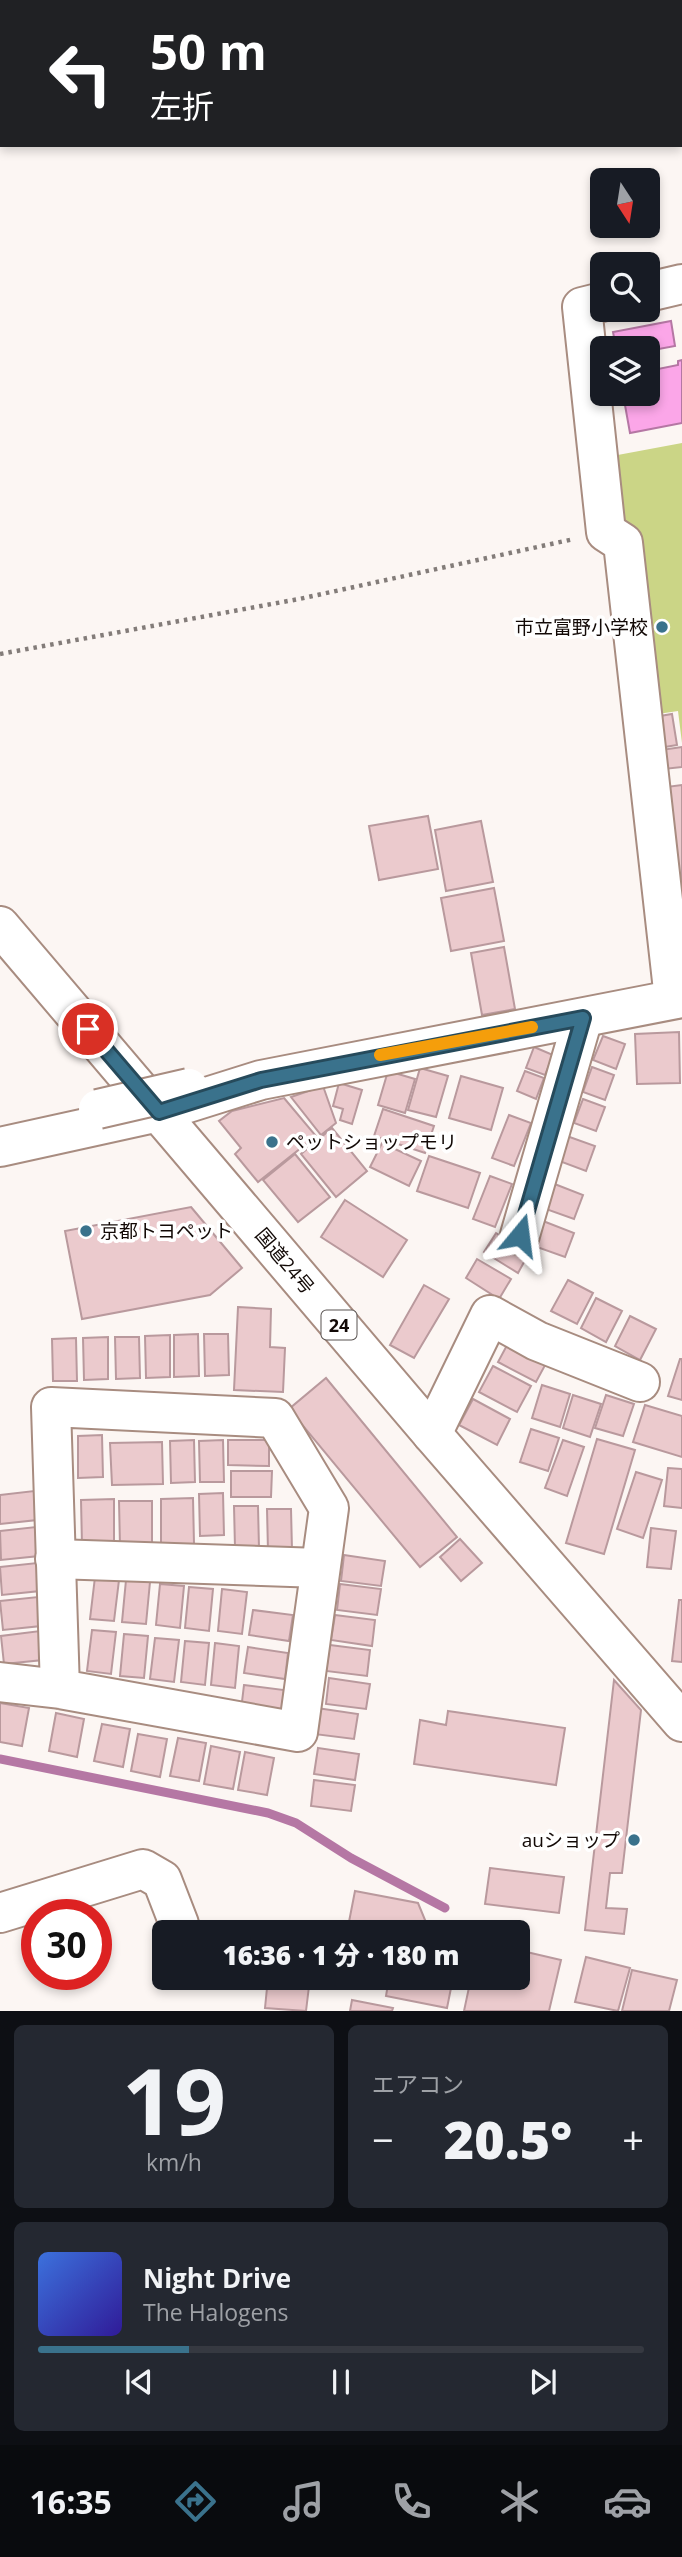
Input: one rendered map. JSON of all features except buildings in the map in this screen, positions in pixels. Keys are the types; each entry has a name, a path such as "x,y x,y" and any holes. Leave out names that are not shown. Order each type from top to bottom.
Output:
{"main road":[{"path":"660,289 682,284"},
{"path":"0,1147 159,1112 261,1080 678,998 623,543 606,532 582,307 590,305"},
{"name":"国道24号","path":"0,926 432,1434 678,1709"},
{"path":"520,1235 583,1018"},
{"path":"98,1109 189,1088"},
{"path":"432,1434 489,1315 537,1341 640,1382"},
{"path":"0,1682 60,1689 298,1732 329,1508 275,1418 51,1407 60,1689"},
{"path":"55,1559 320,1568"},
{"path":"0,1913 143,1869 162,1880 177,1920"}],"path":[{"path":"0,654 299,599 606,532"}],"green space":[{"path":"682,443 682,743 678,711 651,715 613,511 607,457"}],"shaded area":[{"path":"671,321 675,346 660,349 660,336 614,336 613,332"},
{"path":"682,360 682,423 630,433 625,406 660,406 660,369 678,365 678,361"}],"waterway":[{"path":"0,1759 268,1813 296,1823 351,1858 445,1908"}],"slow traffic":[{"path":"380,1055 532,1027"}],"place":[{"name":"市立富野小学校","path":"662,627"},
{"name":"ペットショップモリ","path":"272,1142"},
{"name":"京都トヨペット","path":"86,1231"},
{"name":"auショップ","path":"634,1840"}],"route":[{"path":"88,1029 159,1112 261,1080 583,1018 520,1235"}]}
